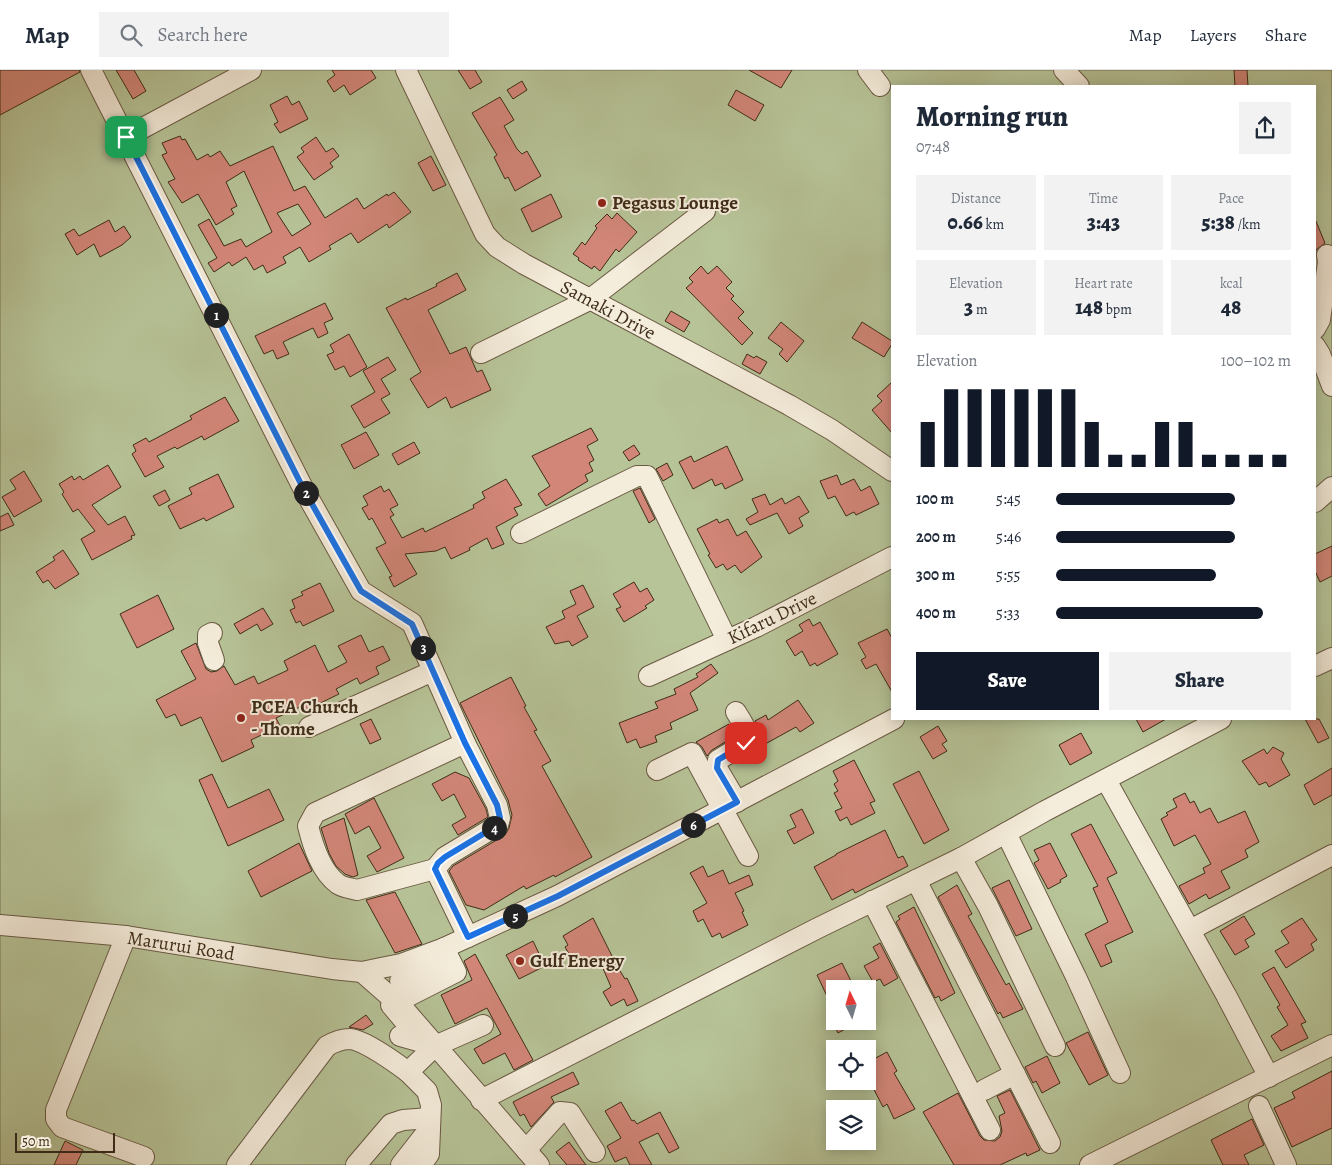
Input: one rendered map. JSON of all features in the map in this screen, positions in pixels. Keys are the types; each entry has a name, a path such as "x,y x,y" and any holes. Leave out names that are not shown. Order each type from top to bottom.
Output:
{"street":[{"path":"91,70 303,488 361,591 412,624 465,743 497,805 500,818 498,825 445,857 438,863 435,869 357,890 344,887 335,881 321,862 308,826 315,813 465,743"},
{"path":"123,131 251,70"},
{"name":"Samaki Drive","path":"406,70 486,234 497,247 589,300 632,321 806,415 832,430 891,470"},
{"path":"868,70 880,86"},
{"path":"1064,70 1078,85"},
{"path":"481,353 589,300 705,211"},
{"path":"1316,328 1320,320 1328,262 1327,255"},
{"path":"1316,348 1332,386"},
{"path":"521,533 637,476 647,476 727,640"},
{"path":"1316,501 1332,487"},
{"name":"Kifaru Drive","path":"649,676 727,640 891,558"},
{"path":"212,632 208,635 208,643 214,660"},
{"path":"1316,666 1332,658"},
{"path":"309,728 433,671"},
{"path":"736,712 748,734 748,739 746,743 718,760 717,768 748,856"},
{"path":"401,991 468,937 558,896 892,720"},
{"path":"481,1100 872,901 961,858 1219,720"},
{"path":"657,770 692,753 730,805"},
{"path":"1106,780 1269,1076"},
{"path":"1006,833 1120,1073"},
{"path":"1190,930 1332,855"},
{"path":"961,858 988,906 1055,1046"},
{"path":"435,869 468,937"},
{"path":"916,880 1050,1143"},
{"path":"872,901 990,1130"},
{"name":"Marurui Road","path":"0,925 126,936 311,967 362,972 401,991"},
{"path":"126,936 56,1110 56,1119 62,1127 144,1157"},
{"path":"401,991 456,972 447,953"},
{"path":"362,972 401,991 435,1046 534,1161 560,1112 570,1113 595,1152"},
{"path":"408,1072 435,1046 483,1025"},
{"path":"238,1165 327,1046 335,1041 351,1039 390,1058 408,1072 427,1091 431,1105 429,1154 421,1165"},
{"path":"1090,1165 1332,1044"},
{"path":"984,1090 1015,1074"},
{"path":"1258,1106 1286,1165"},
{"path":"356,1165 391,1124 403,1120 430,1123"},
{"path":"401,1165 430,1123"}],"green space":[{"path":"0,70 1332,70 1332,1165 0,1165"}],"building":[{"path":"0,70 79,70 80,72 0,115"},
{"path":"116,70 134,70 146,91 133,99"},
{"path":"332,70 371,70 376,78 350,95 344,85 334,92 327,81 335,75"},
{"path":"458,70 475,70 482,82 470,89"},
{"path":"749,70 792,70 781,88"},
{"path":"1234,70 1247,70 1248,85 1235,85"},
{"path":"522,81 527,90 513,99 507,90"},
{"path":"736,90 764,105 755,121 728,105"},
{"path":"287,96 292,105 299,101 308,119 280,133 274,124 278,122 270,105"},
{"path":"500,97 514,120 504,126 517,149 522,154 527,151 541,176 515,191 508,177 505,179 494,157 497,155 472,113"},
{"path":"180,136 182,140 185,139 197,160 208,154 210,157 220,151 230,166 273,146 294,191 305,186 325,218 357,198 364,209 387,194 388,196 394,192 411,212 389,228 387,224 358,243 351,233 329,246 331,249 309,262 300,247 283,257 286,263 267,273 263,265 254,270 246,257 232,266 229,262 214,272 208,263 217,258 198,225 209,219 224,246 241,239 246,247 272,232 244,171 226,182 237,206 231,209 234,214 216,225 198,194 182,203 168,182 175,179 162,155 167,153 162,143","holes":["298,204 311,224 292,236 277,213"]},
{"path":"316,137 326,152 333,148 339,156 330,163 333,167 314,180 297,157 304,152 301,148"},
{"path":"431,156 446,185 433,191 418,163"},
{"path":"551,194 562,217 532,232 521,209"},
{"path":"617,213 637,232 619,252 616,249 600,271 594,266 592,269 578,260 579,258 573,254 582,242 585,245 597,228 595,226 607,214 612,219"},
{"path":"109,220 115,232 124,226 131,237 122,245 100,257 94,244 77,255 65,234 74,229 79,236"},
{"path":"1316,221 1325,243 1316,250"},
{"path":"701,266 708,274 717,266 732,282 726,288 734,296 731,299 744,312 738,318 753,333 742,345 686,288 693,282 689,278"},
{"path":"457,273 466,290 428,310 450,354 466,347 477,372 482,370 491,390 451,408 446,397 428,408 410,379 421,372 386,308 437,286 436,284"},
{"path":"325,303 333,319 324,323 328,333 318,338 313,328 283,342 289,354 277,359 273,350 264,354 255,336"},
{"path":"671,311 690,322 684,332 665,321"},
{"path":"781,322 804,341 787,362 779,354 783,349 768,338"},
{"path":"862,322 891,340 891,346 884,357 852,338"},
{"path":"349,334 367,367 350,377 344,366 335,370 327,355 334,352 330,345"},
{"path":"747,354 767,362 760,374 742,364"},
{"path":"388,357 396,370 381,379 390,394 381,399 390,413 364,428 351,406 375,392 363,371"},
{"path":"891,383 891,432 872,410 882,401 877,396"},
{"path":"225,397 239,421 204,440 202,436 177,449 175,447 157,456 164,467 145,477 132,454 136,451 133,445 146,438 149,442 192,419 190,416"},
{"path":"591,428 598,440 587,446 594,460 589,463 593,471 585,475 588,481 546,506 538,494 550,486 532,456"},
{"path":"366,432 379,455 354,469 341,445"},
{"path":"414,442 420,453 398,465 392,454"},
{"path":"634,445 640,454 629,461 623,452"},
{"path":"727,446 743,480 725,489 722,483 715,486 712,479 693,489 679,462 691,456 694,462"},
{"path":"667,463 673,475 663,481 656,469"},
{"path":"108,465 121,487 92,505 108,525 125,516 135,535 131,536 132,539 92,560 81,539 95,531 78,509 73,512 62,494 64,492 59,484 72,476 74,480 80,476 83,480"},
{"path":"24,471 42,501 14,517 2,497 16,489 10,480"},
{"path":"218,474 234,507 206,521 204,518 180,529 168,506 192,494 189,488"},
{"path":"837,475 841,485 854,479 861,491 870,486 879,504 856,515 854,512 846,516 835,496 828,499 820,481"},
{"path":"506,479 522,505 514,508 518,515 496,527 504,544 492,549 487,538 469,548 470,550 451,559 445,547 436,551 405,554 417,574 394,587 389,577 392,576 376,548 386,543 372,518 369,520 362,508 368,505 363,496 381,486 384,492 389,489 398,505 390,509 394,515 390,517 402,538 423,528 425,532 474,508 473,505 485,498 482,492"},
{"path":"640,488 655,519 649,523 633,491"},
{"path":"165,490 170,500 159,506 153,496"},
{"path":"765,494 770,505 782,498 785,504 799,496 809,512 799,518 803,526 789,534 777,513 750,525 746,519 758,512 752,499"},
{"path":"8,513 14,525 0,531 0,517"},
{"path":"717,519 719,523 728,519 737,536 746,531 762,557 741,573 735,565 727,570 723,564 716,568 708,555 710,554 697,529"},
{"path":"1332,546 1332,576 1320,582 1316,573 1316,554"},
{"path":"63,550 79,574 55,589 48,580 43,583 36,572 55,560 53,557"},
{"path":"634,582 640,592 647,588 654,600 645,606 647,608 624,622 616,609 621,607 613,594"},
{"path":"320,583 334,611 303,626 300,621 296,623 290,610 295,608 292,600 303,595 301,592"},
{"path":"583,585 594,607 577,616 588,637 572,646 569,641 555,644 546,627 565,618 562,611 576,604 570,591"},
{"path":"158,595 174,629 137,648 120,614"},
{"path":"263,608 273,624 261,631 257,624 240,634 234,624"},
{"path":"809,619 813,626 820,622 838,654 817,666 815,663 810,666 802,651 795,656 786,641 803,631 799,625"},
{"path":"887,629 891,636 891,690 876,664 866,669 861,660 866,657 858,643"},
{"path":"361,635 369,652 383,646 390,660 376,667 379,674 360,684 357,678 336,689 339,694 306,710 304,705 276,718 280,726 251,740 254,747 222,762 201,717 181,726 175,714 166,718 156,700 196,679 181,651 196,643 206,669 211,672 217,671 224,666 235,685 254,676 258,684 288,670 284,661 315,645 328,672 347,662 338,646"},
{"path":"711,664 718,673 690,693 698,710 670,723 672,729 655,736 657,742 640,748 636,739 627,743 619,723 658,708 655,702 676,694 674,689 698,677 696,674"},
{"path":"511,677 526,706 524,707 537,730 534,731 551,761 542,766 592,857 555,877 554,875 526,889 524,886 484,910 466,905 449,871 453,866 505,835 512,815 508,800 460,703"},
{"path":"798,700 814,723 800,732 796,727 767,743 755,721 766,715 768,720"},
{"path":"371,719 381,739 370,744 360,724"},
{"path":"1319,719 1329,738 1318,743 1306,720"},
{"path":"1137,720 1164,720 1143,732"},
{"path":"729,724 735,736 712,750 707,756 702,747 696,742"},
{"path":"938,726 947,741 942,744 947,751 933,759 920,737"},
{"path":"1081,733 1092,753 1070,765 1059,745"},
{"path":"1273,747 1284,753 1281,759 1290,775 1269,787 1266,782 1259,785 1242,761 1264,749 1267,754"},
{"path":"854,760 875,801 870,803 875,813 851,825 847,817 840,821 835,811 842,808 834,793 838,791 834,784 838,781 833,771"},
{"path":"1332,768 1332,795 1314,805 1304,785"},
{"path":"919,771 949,830 924,844 893,784"},
{"path":"455,772 469,778 486,809 488,817 458,835 452,825 466,817 454,794 442,801 432,784"},
{"path":"212,774 228,808 269,789 284,820 228,846 199,780"},
{"path":"1185,793 1190,803 1194,801 1200,813 1210,808 1218,823 1245,811 1259,842 1245,850 1248,857 1221,871 1230,888 1209,899 1206,894 1189,904 1179,886 1205,873 1203,868 1211,864 1195,835 1174,846 1161,819 1168,815 1166,813 1177,807 1173,799"},
{"path":"374,798 404,858 377,872 367,856 381,848 369,826 355,834 345,814"},
{"path":"802,809 814,833 794,844 787,831 796,827 790,815"},
{"path":"344,818 358,875 353,877 345,874 336,866 329,853 321,828"},
{"path":"1091,824 1117,873 1107,878 1133,932 1105,945 1112,962 1101,967 1085,934 1108,922 1093,888 1098,886 1071,834"},
{"path":"885,830 898,858 903,856 908,866 855,893 853,889 832,900 814,867"},
{"path":"299,843 312,871 261,897 248,871"},
{"path":"1050,843 1067,876 1060,880 1061,882 1048,889 1034,863 1039,860 1034,850"},
{"path":"703,866 708,877 723,870 729,884 749,875 753,885 735,893 744,911 742,912 748,925 722,938 720,933 712,937 703,919 698,922 693,911 707,903 690,873"},
{"path":"1009,880 1032,929 1016,936 992,888"},
{"path":"957,885 972,914 968,916 1006,985 1009,983 1023,1009 1003,1018 1000,1012 998,1014 938,897"},
{"path":"395,892 422,944 395,953 366,900"},
{"path":"914,907 955,993 941,1001 939,996 935,998 896,922 900,919 898,916"},
{"path":"1244,916 1255,934 1245,940 1249,947 1235,955 1220,931"},
{"path":"593,918 617,966 625,979 627,978 638,1001 627,1006 624,999 611,1006 603,992 611,987 599,959 578,969 565,947 568,945 563,936"},
{"path":"1302,918 1317,940 1311,944 1314,950 1286,968 1275,951 1289,943 1281,931"},
{"path":"533,941 545,966 519,979 506,955"},
{"path":"880,943 898,978 884,986 880,979 872,980 864,966 879,958 873,947"},
{"path":"475,954 533,1060 514,1070 505,1053 483,1064 474,1049 501,1034 487,1008 455,1024 441,995 472,980 464,961"},
{"path":"842,963 850,980 826,980 826,994 817,975"},
{"path":"1274,967 1306,1022 1301,1024 1308,1038 1281,1051 1271,1036 1288,1025 1277,1007 1280,1005 1262,974"},
{"path":"366,1015 373,1024 363,1030 349,1027"},
{"path":"1088,1032 1108,1075 1089,1085 1066,1043"},
{"path":"887,1052 897,1071 894,1073 915,1109 894,1119 887,1104 883,1107 874,1090 876,1090 876,1058"},
{"path":"1047,1056 1060,1083 1042,1093 1036,1081 1033,1083 1025,1067"},
{"path":"1332,1071 1332,1128 1292,1147 1274,1108 1295,1098 1292,1092"},
{"path":"573,1072 579,1084 551,1097 554,1102 531,1127 524,1114 520,1116 513,1102"},
{"path":"1010,1090 1040,1150 1027,1156 1026,1153 1000,1165 954,1165 923,1112 958,1093 980,1136 984,1140 995,1141 1000,1137 1002,1131 999,1116 1005,1113 997,1096"},
{"path":"621,1102 632,1121 634,1120 637,1124 660,1112 679,1148 669,1153 658,1133 639,1142 652,1165 630,1165 626,1157 615,1162 607,1146 621,1138 605,1111"},
{"path":"1252,1119 1264,1145 1244,1155 1249,1165 1223,1165 1211,1140"},
{"path":"65,1141 83,1150 76,1165 54,1165"},
{"path":"569,1142 586,1165 567,1165 556,1152"}],"place":[{"name":"Pegasus Lounge","path":"602,203"},
{"name":"PCEA Church - Thome","path":"241,718"},
{"name":"Gulf Energy","path":"520,961"}],"route":[{"path":"126,137 303,488 361,591 412,624 465,743 497,805 500,818 498,825 445,857 438,863 435,869 468,937 558,896 737,802 717,768 717,763 718,760 746,743"}]}
